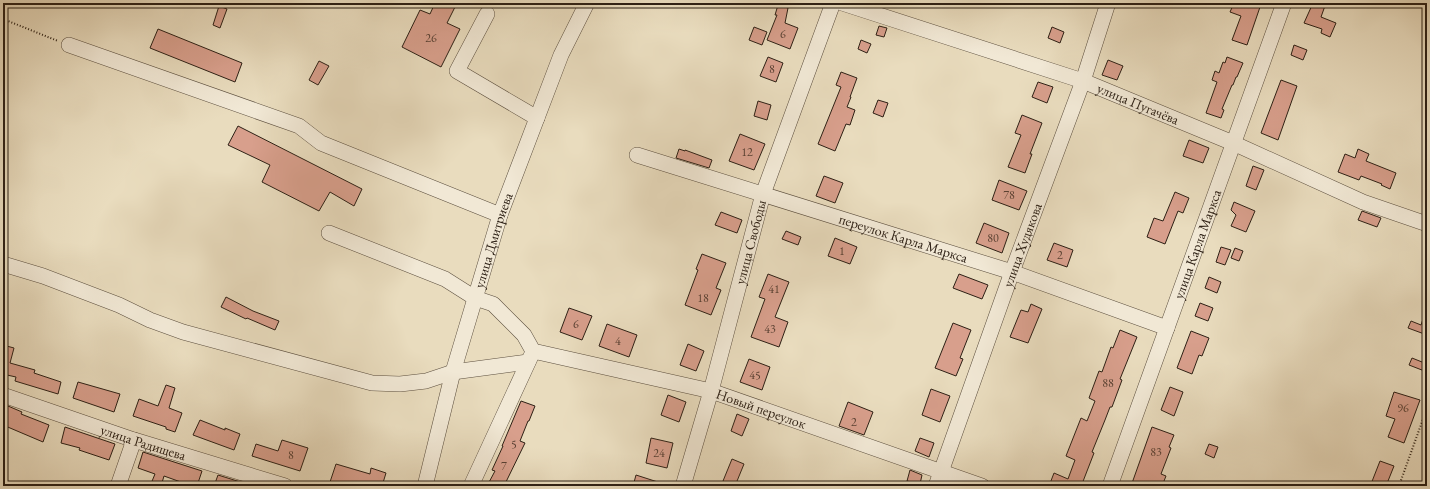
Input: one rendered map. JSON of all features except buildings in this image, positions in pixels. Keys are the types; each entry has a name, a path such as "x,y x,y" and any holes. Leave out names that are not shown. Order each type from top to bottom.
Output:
{"street":[{"name":"улица Дмитриева","path":"425,486 453,372 500,214 562,55 587,3"},
{"name":"улица Свободы","path":"683,486 711,391 763,194 833,3"},
{"name":"улица Пугачёва","path":"842,3 1083,81 1233,143 1363,202 1427,224"},
{"name":"улица Худякова","path":"936,486 1012,272 1083,81 1108,3"},
{"name":"улица Карла Маркса","path":"1110,486 1284,3"},
{"path":"487,14 457,71 537,118"},
{"path":"69,45 299,126 321,143 500,214"},
{"name":"переулок Карла Маркса","path":"637,155 1012,272 1167,328"},
{"path":"329,233 445,279 475,298 493,304 524,335 531,357 471,486"},
{"path":"3,264 43,276 119,305 150,320 183,332 372,383 400,384 426,381 453,372 531,357"},
{"name":"Новый переулок","path":"531,357 711,391 982,486"},
{"name":"улица Радищева","path":"3,395 134,440 285,486"},
{"path":"118,486 134,440"}],"path":[{"path":"3,19 69,45"},
{"path":"1399,486 1427,408"}]}
